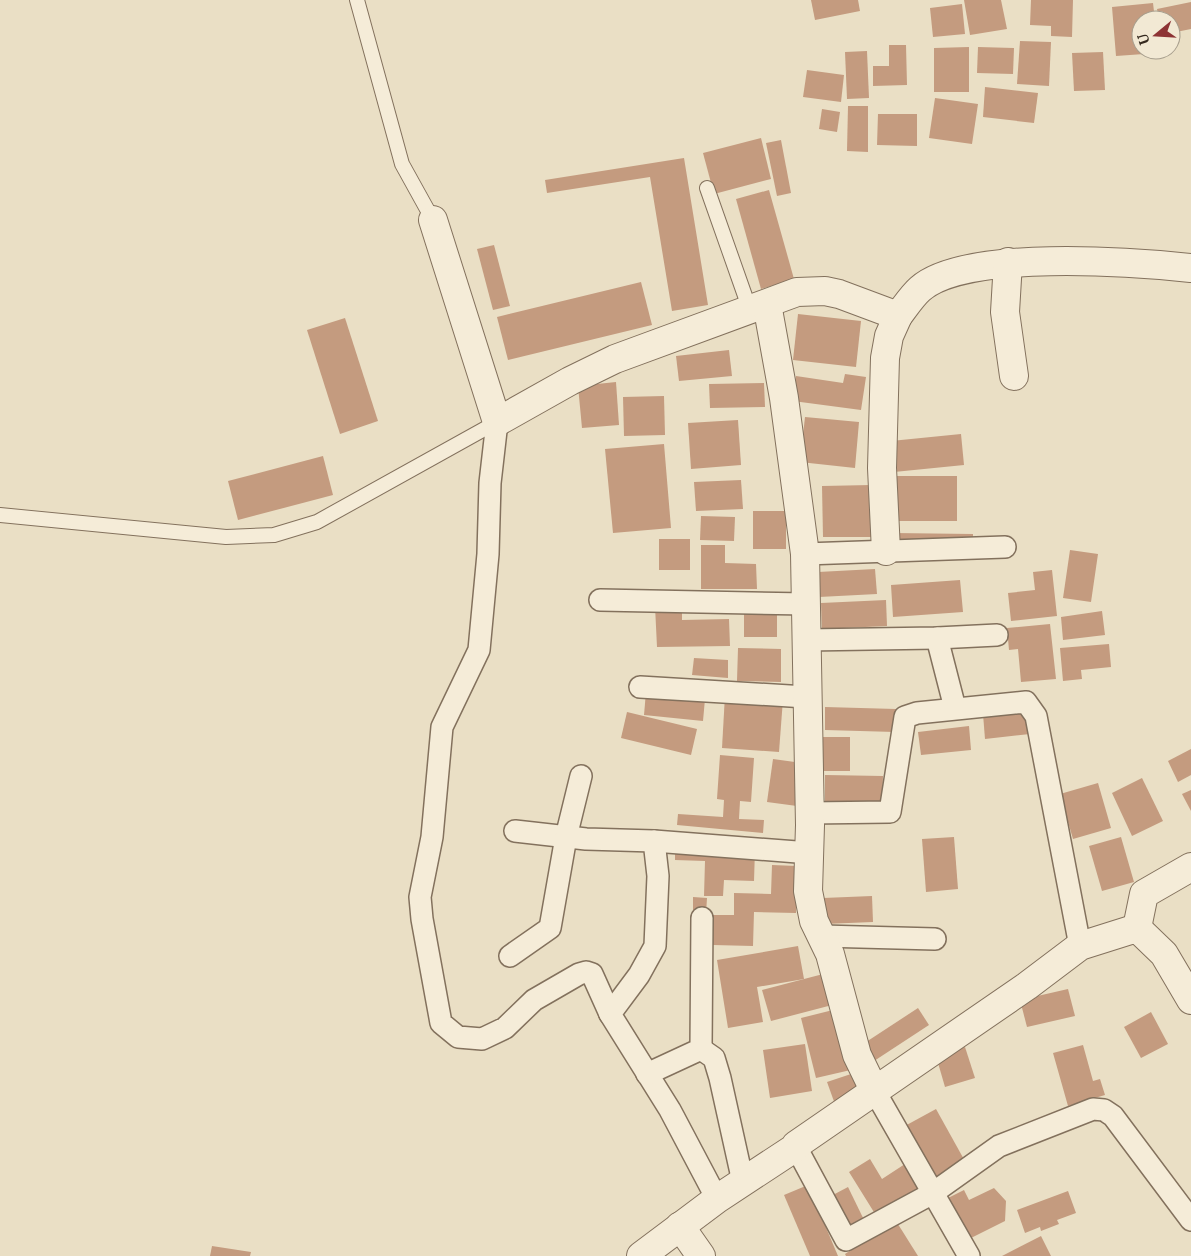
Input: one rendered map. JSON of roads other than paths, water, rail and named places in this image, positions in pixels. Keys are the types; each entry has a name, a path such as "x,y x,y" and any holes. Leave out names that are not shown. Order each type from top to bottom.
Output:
{"street":[{"path":"433,220 497,422 479,650 442,727 432,837 420,897 422,920 441,1023 458,1037 482,1040 506,1028 534,1000 586,972 592,974 610,1014 670,1110 718,1199"},
{"path":"886,551 882,468 885,358 893,326 920,288 944,277 975,267 1008,262 1139,262 1191,268"},
{"path":"1008,262 1005,312 1014,376"},
{"path":"497,422 570,380 615,359 796,292 825,291 893,326"},
{"path":"759,307 784,398 805,554 810,853 808,891 814,921 830,954 857,1055 874,1090 969,1256"},
{"path":"805,554 1005,547"},
{"path":"600,600 807,604"},
{"path":"806,640 937,638 997,634"},
{"path":"937,638 955,708"},
{"path":"640,687 806,698"},
{"path":"809,813 890,812 905,717 918,713 955,708 1026,702 1036,716 1060,832 1080,946"},
{"path":"510,956 550,928 566,836 581,776"},
{"path":"515,831 810,853"},
{"path":"610,1014 638,975 655,946 658,876 654,841"},
{"path":"1137,928 1144,894 1191,867"},
{"path":"701,1049 702,918"},
{"path":"641,1256 718,1199 796,1148 796,1145 1027,986 1080,946 1137,928"},
{"path":"1137,928 1164,954 1191,1000"},
{"path":"822,936 935,939"},
{"path":"647,1074 701,1049"},
{"path":"701,1049 714,1058 743,1182"},
{"path":"796,1148 846,1240 933,1193 1000,1146 1093,1109 1104,1110 1119,1124 1191,1220"},
{"path":"680,1226 701,1256"}],"lane":[{"path":"357,0 402,164 433,220"},
{"path":"707,188 759,307"},
{"path":"0,514 226,537 274,535 317,522 497,422"}]}
